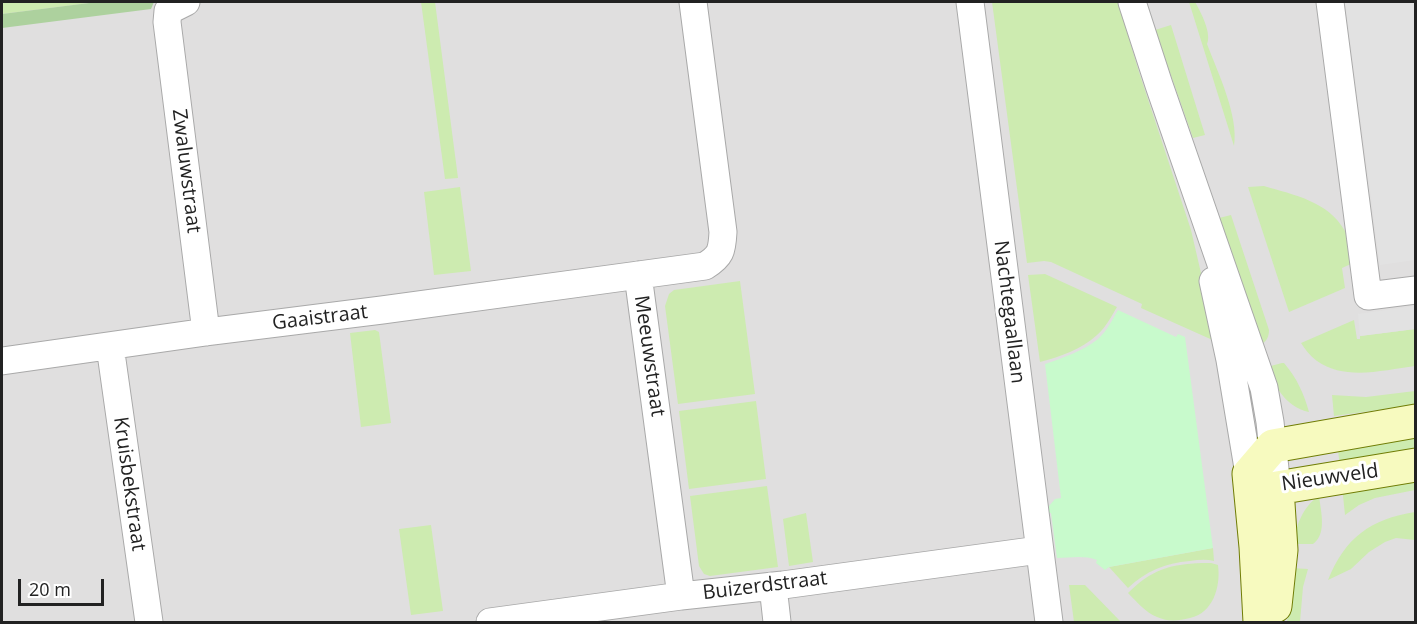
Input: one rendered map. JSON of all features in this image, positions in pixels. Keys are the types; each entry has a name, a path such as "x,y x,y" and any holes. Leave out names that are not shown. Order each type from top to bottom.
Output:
{"street":[{"name":"Meeuwstraat","path":"681,596 638,275 705,266 717,258 722,248 723,232 693,2"},
{"name":"Nachtegaallaan","path":"970,2 1049,622"},
{"path":"1132,2 1264,388 1273,446"},
{"path":"1330,2 1368,296 1416,290"},
{"name":"Zwaluwstraat","path":"177,6 167,22 206,332"},
{"path":"1190,175 1230,360 1281,550 1274,622"},
{"name":"Gaaistraat","path":"2,361 638,275"},
{"name":"Kruisbekstraat","path":"110,346 148,622"},
{"name":"Nieuwveld","path":"1416,422 1273,446 1263,481 1416,465"},
{"path":"1260,622 1256,547 1263,481"},
{"name":"Buizerdstraat","path":"490,622 1039,550"},
{"path":"773,586 777,622"}],"shaded area":[{"path":"2,2 1415,2 1415,622 2,622"},
{"path":"1345,2 1415,2 1415,260 1380,265"},
{"path":"1415,306 1415,329 1360,336 1358,314"}],"green space":[{"path":"2,2 97,2 2,14"},
{"path":"97,2 154,2 151,9 2,28 2,14"},
{"path":"421,2 435,2 458,178 445,179"},
{"path":"992,2 1118,2 1191,230 1217,342 1141,308 1142,304 1051,262 1027,263"},
{"path":"1189,2 1195,2 1205,23 1208,35 1207,44 1231,108 1235,134 1234,146"},
{"path":"1171,25 1205,135 1193,138 1155,30"},
{"path":"1264,186 1298,196 1320,206 1338,221 1347,235 1350,252 1351,264 1342,268 1345,288 1289,312 1248,187"},
{"path":"460,187 471,271 434,275 424,192"},
{"path":"1231,215 1269,330 1267,339 1260,344 1219,218"},
{"path":"1045,274 1117,307 1103,329 1091,340 1070,352 1040,362 1028,275"},
{"path":"740,281 755,394 678,404 665,306 669,294 674,290"},
{"path":"1118,310 1176,337 1178,334 1185,337 1213,548 1109,567 1105,570 1096,563 1097,560 1092,558 1057,558 1049,506 1055,499 1061,498 1045,364 1079,351 1098,339"},
{"path":"1354,320 1357,339 1360,339 1360,336 1415,329 1415,366 1365,372 1340,371 1317,361 1301,343"},
{"path":"375,330 379,332 391,423 361,427 350,333"},
{"path":"1282,363 1296,380 1309,412 1288,401 1274,382 1267,367"},
{"path":"1415,391 1415,405 1334,416 1332,395 1366,397"},
{"path":"756,401 766,479 689,489 679,411"},
{"path":"1415,432 1415,456 1340,467 1337,442"},
{"path":"1415,472 1415,490 1375,498 1345,515 1342,486"},
{"path":"767,486 778,567 710,576 704,574 699,566 690,496"},
{"path":"1319,496 1322,522 1320,535 1313,544 1293,544 1301,517 1313,500"},
{"path":"1415,512 1415,540 1396,538 1385,542 1369,552 1351,569 1328,580 1342,553 1361,533 1385,520"},
{"path":"806,513 813,562 789,566 783,519"},
{"path":"431,525 443,611 411,615 399,529"},
{"path":"1213,548 1214,561 1196,560 1164,566 1142,577 1128,588 1109,567"},
{"path":"1202,563 1218,565 1219,573 1214,598 1210,605 1198,615 1177,620 1161,619 1145,610 1128,593 1136,585 1162,570 1180,565"},
{"path":"1291,568 1308,569 1303,587 1300,622 1287,622"},
{"path":"1069,585 1085,585 1121,622 1074,622"}]}
